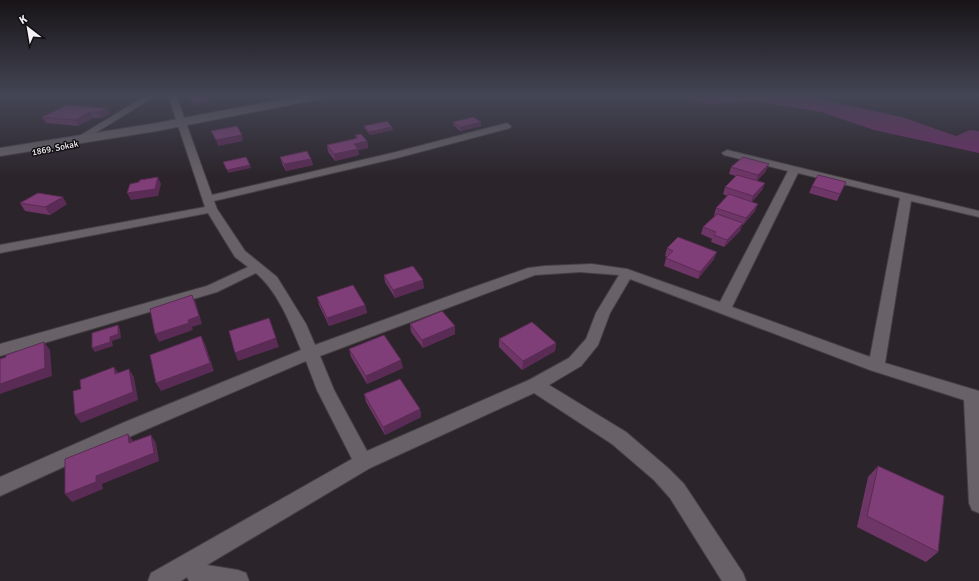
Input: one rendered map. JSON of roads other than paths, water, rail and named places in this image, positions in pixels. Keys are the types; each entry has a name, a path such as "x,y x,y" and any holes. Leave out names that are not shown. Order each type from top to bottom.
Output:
{"main road":[{"name":"1869. Sokak","path":"0,152 76,141 185,122"},
{"name":"1869. Sokak","path":"0,158 157,127"},
{"path":"0,164 28,153"}],"street":[{"path":"76,141 108,122"},
{"path":"180,123 209,204 240,254 272,280 284,300 298,324 326,390 363,462"},
{"path":"0,249 209,204 507,126"},
{"path":"727,153 979,214"},
{"path":"724,308 794,170"},
{"path":"876,366 906,197"},
{"path":"0,487 76,452 310,352 533,271 582,266 608,268 627,272 876,366 975,397 979,503"},
{"path":"0,350 212,289 256,268"},
{"path":"159,581 363,462 535,385 575,362 593,341 603,313 627,272"},
{"path":"535,385 619,438 661,474 677,491 735,581"},
{"path":"191,563 198,574 211,578 238,581"}]}
